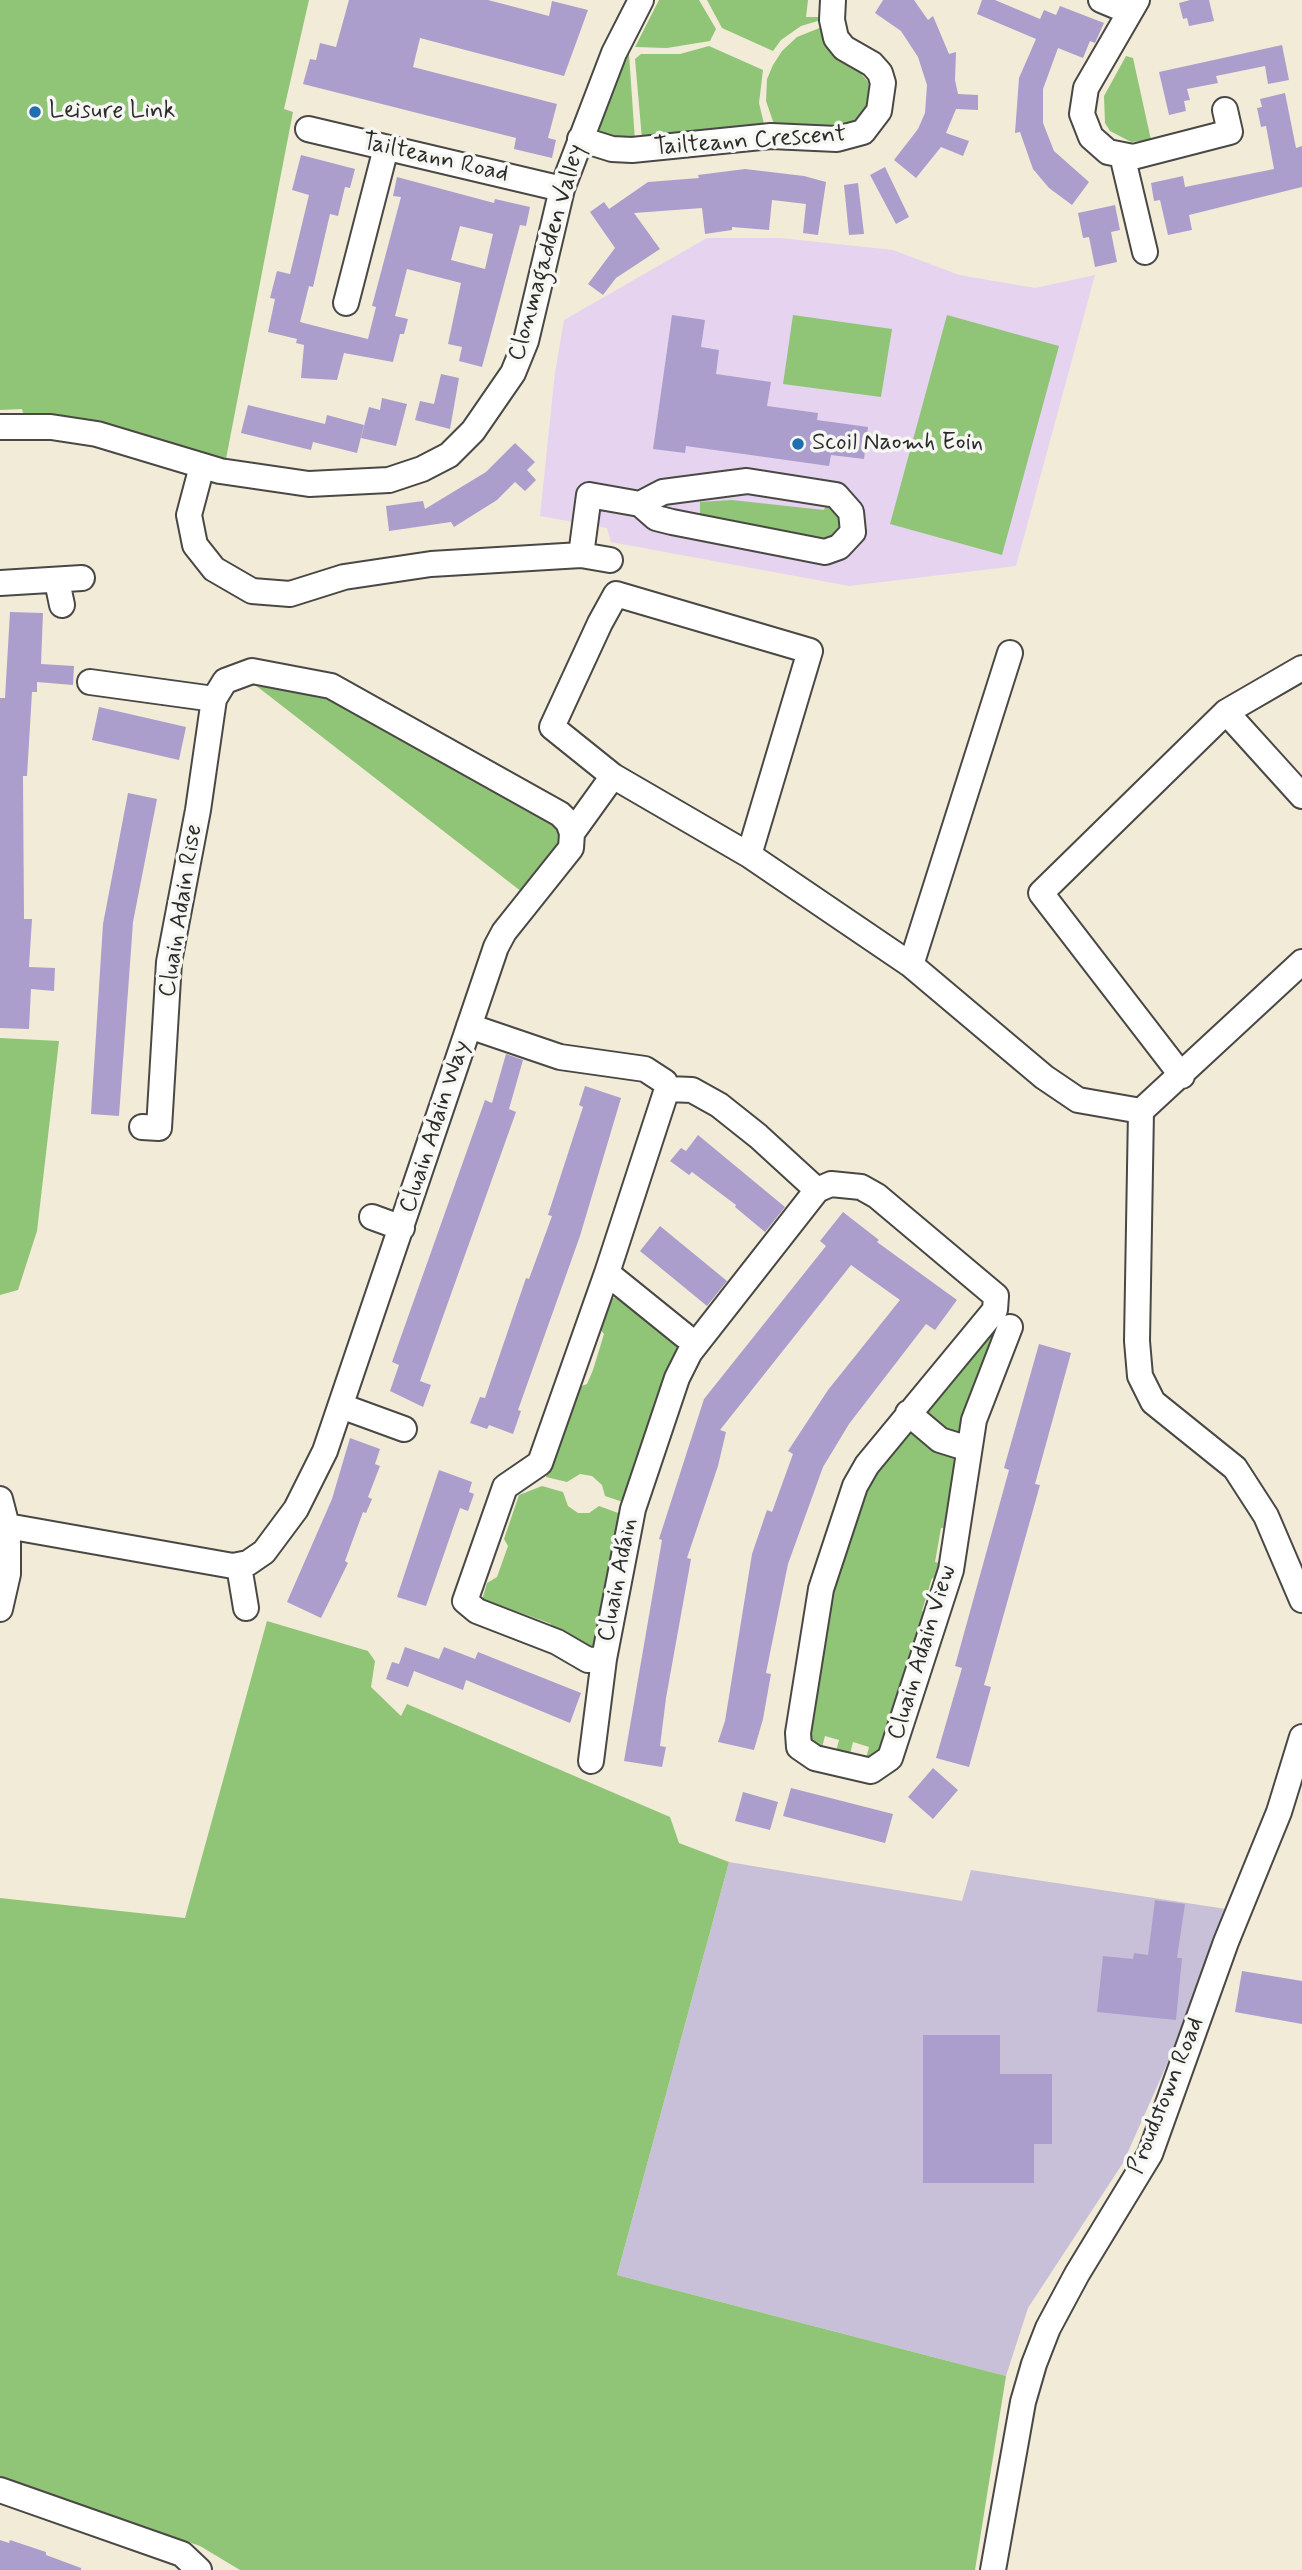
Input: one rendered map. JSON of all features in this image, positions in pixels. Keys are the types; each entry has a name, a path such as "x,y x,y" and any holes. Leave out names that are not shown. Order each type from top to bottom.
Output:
{"street":[{"name":"Clonmagadden Valley","path":"0,427 51,426 97,434 202,466 264,479 354,484 389,480 422,469 449,455 473,431 513,373 526,341 562,189 614,53 641,0"},
{"path":"1101,0 1133,6 1086,88 1082,114 1091,138 1108,152 1133,157 1230,132 1225,110"},
{"name":"Tailteann Crescent","path":"580,139 612,149 632,150 760,137 837,139 863,132 879,111 883,97 880,73 872,64 845,48 836,38 833,10"},
{"name":"Tailteann Road","path":"308,129 562,189"},
{"path":"346,303 386,148"},
{"path":"1122,155 1145,252"},
{"path":"202,466 189,515 195,545 214,569 252,591 290,594 344,577 393,568 581,555 610,561"},
{"path":"581,555 589,495 640,504 656,518 672,522 825,552 839,547 853,532 851,512 836,495 802,488 747,481 663,492 640,504"},
{"path":"0,583 82,578"},
{"path":"57,581 62,605"},
{"path":"748,855 810,651 616,594 552,727 612,776 748,855 911,965 1044,1077 1078,1100 1141,1111"},
{"path":"911,965 1010,653"},
{"path":"1182,1076 1041,893 1226,712 1302,668"},
{"path":"90,682 219,690 252,671 331,686 560,814 572,833"},
{"name":"Cluain Adain Rise","path":"142,1127 159,1128 169,962 219,690"},
{"path":"1226,712 1302,796"},
{"name":"Cluain Adain Way","path":"239,1566 264,1552 296,1508 325,1451 496,947 504,932 564,860 571,848 572,833 612,776"},
{"path":"1302,962 1182,1076 1141,1111 1140,1376 1153,1402 1235,1468 1266,1516 1302,1600"},
{"path":"469,1026 560,1057 645,1069 665,1082 667,1089 607,1273 685,1336"},
{"path":"667,1089 692,1090 719,1105 758,1136 817,1190"},
{"name":"Cluain Adain View","path":"817,1190 831,1184 861,1187 877,1196 996,1296 995,1310 908,1413 867,1465 855,1486 827,1563 798,1733 799,1747 815,1758 872,1771 890,1758 951,1570 974,1420 1010,1327"},
{"name":"Cluain Adáin","path":"607,1273 540,1463 505,1487 465,1601 477,1611 557,1642 588,1660 604,1660 633,1509 677,1378 690,1352 817,1190"},
{"path":"372,1217 402,1228"},
{"path":"341,1406 404,1429"},
{"path":"908,1413 940,1440 969,1449"},
{"path":"0,1499 7,1526 8,1574 0,1609"},
{"path":"7,1526 239,1566 246,1608"},
{"path":"591,1761 604,1660"},
{"name":"Proudstown Road","path":"993,2570 1023,2402 1034,2364 1048,2328 1077,2274 1150,2154 1226,1942 1279,1812 1302,1737"},
{"path":"0,2490 182,2554 199,2570"}],"shaded area":[{"name":"Scoil Naomh Eoin","path":"707,238 780,238 893,250 959,275 1035,288 1095,275 1016,566 849,586 611,542 607,528 540,516 555,373 564,320"},
{"path":"729,1862 962,1901 971,1870 1226,1909 1188,2017 1123,2163 1028,2308 1006,2376 617,2275"}],"green space":[{"path":"0,0 309,0 284,109 293,112 225,464 24,417 22,409 0,410"},
{"path":"659,0 699,0 716,29 710,41 667,48 635,47"},
{"path":"707,0 808,0 806,17 820,17 821,20 801,26 781,40 773,51 722,28"},
{"path":"822,27 869,83 870,101 862,115 850,125 832,128 775,127 766,101 767,79 773,65 782,51 797,37"},
{"path":"709,46 763,70 759,103 765,128 642,139 635,59 641,54 680,54"},
{"path":"626,52 629,54 635,141 607,138 600,131 598,115"},
{"path":"1126,56 1133,58 1151,140 1131,142 1110,131 1105,123 1104,96"},
{"path":"793,315 892,329 881,397 783,384"},
{"path":"947,315 1059,346 1002,555 890,524"},
{"path":"732,500 824,510 826,504 836,507 844,530 829,542 700,516 700,502"},
{"path":"250,681 341,697 559,822 565,842 522,892"},
{"path":"0,1038 59,1041 37,1231 18,1290 0,1295"},
{"path":"618,1297 679,1346 667,1370 623,1502 605,1496 602,1485 592,1476 580,1474 567,1482 546,1477 579,1387 587,1384 593,1370 604,1334 600,1329 609,1299"},
{"path":"1003,1317 959,1434 953,1436 926,1414 929,1401"},
{"path":"906,1430 915,1430 955,1456 959,1463 949,1528 941,1528 935,1562 944,1564 940,1581 932,1578 922,1611 928,1614 882,1754 865,1762 869,1747 853,1742 849,1758 835,1755 839,1740 825,1736 821,1751 812,1744 807,1733 833,1573 866,1482"},
{"path":"542,1486 563,1492 568,1506 578,1513 589,1513 599,1506 621,1514 593,1650 551,1630 551,1624 496,1604 489,1608 482,1600 487,1583 497,1577 508,1546 504,1539 519,1495"},
{"path":"267,1621 368,1651 375,1661 371,1687 401,1716 407,1704 670,1817 679,1843 729,1862 617,2275 1006,2376 975,2570 240,2570 200,2546 0,2476 0,1898 185,1918"}],"building":[{"path":"349,0 488,0 549,16 552,1 588,10 564,76 420,38 413,67 557,104 548,138 556,140 552,158 514,149 516,138 303,84 310,59 316,60 320,43 336,47"},
{"path":"883,0 914,0 928,20 933,16 949,54 956,52 955,80 958,94 978,95 978,110 956,109 946,133 969,141 963,156 941,147 916,178 894,160 918,129 925,113 927,85 918,57 901,31 875,13"},
{"path":"982,0 995,0 1040,19 1044,10 1056,15 1060,6 1104,23 1095,43 1090,41 1083,58 1058,48 1043,89 1043,123 1054,151 1089,182 1072,205 1049,188 1033,169 1020,132 1015,133 1019,78 1036,39 977,14"},
{"path":"1209,0 1214,21 1189,26 1187,18 1183,19 1179,3"},
{"path":"1282,45 1289,80 1268,84 1265,66 1216,76 1218,83 1187,89 1190,100 1184,101 1186,111 1169,115 1159,72"},
{"path":"1285,93 1296,148 1302,146 1302,187 1189,215 1192,230 1168,235 1160,200 1154,201 1151,183 1183,176 1185,187 1274,169 1266,126 1261,127 1257,108 1262,107 1260,99"},
{"path":"301,155 355,169 350,188 345,187 338,216 330,214 313,287 309,286 300,322 368,339 376,307 372,306 401,197 393,196 397,177 494,203 495,199 530,207 526,226 520,225 482,367 459,361 462,347 448,344 461,283 407,269 395,316 408,319 404,334 400,334 393,362 344,353 337,380 301,378 304,345 296,343 297,339 268,332 275,299 270,298 277,271 290,274 309,195 292,190","holes":["460,226 493,234 485,269 451,260"]},
{"path":"885,167 909,217 896,224 870,175"},
{"path":"745,169 804,176 826,182 818,235 803,233 806,204 772,200 769,230 732,227 732,230 705,234 702,208 634,213 660,249 616,278 603,295 588,284 615,248 590,212 604,202 609,209 648,182 699,178 698,175"},
{"path":"858,183 864,234 849,235 844,185"},
{"path":"1115,205 1120,230 1111,232 1117,262 1095,267 1089,237 1083,238 1078,213"},
{"path":"672,315 705,320 701,347 719,350 716,374 771,382 767,406 818,413 817,420 868,427 864,459 831,455 829,466 686,446 685,453 653,449"},
{"path":"441,374 459,378 450,429 415,420 420,401 434,404"},
{"path":"382,398 407,404 396,446 361,438 369,407 380,410"},
{"path":"248,405 325,424 327,415 364,425 357,453 313,442 311,450 241,433"},
{"path":"515,443 535,462 527,470 536,480 525,491 515,482 497,500 454,527 451,522 389,531 386,506 423,501 425,509 486,472"},
{"path":"10,612 43,613 41,664 74,666 73,685 37,682 37,692 32,692 27,776 23,776 24,919 32,919 29,967 55,968 54,991 31,989 29,1029 0,1028 0,698 5,698"},
{"path":"99,707 186,727 179,760 92,740"},
{"path":"128,793 157,799 133,922 119,1116 91,1114 103,924"},
{"path":"506,1054 523,1060 509,1109 516,1112 420,1381 431,1385 423,1407 390,1391 399,1365 392,1362 485,1100 492,1103"},
{"path":"585,1086 621,1098 580,1236 518,1410 521,1411 513,1434 489,1425 487,1429 470,1423 480,1397 485,1398 526,1278 529,1279 552,1216 548,1215 583,1107 579,1105"},
{"path":"698,1135 785,1207 765,1232 735,1207 736,1205 692,1172 689,1175 670,1161 681,1148 686,1151"},
{"path":"843,1212 879,1240 877,1242 957,1300 935,1330 926,1324 849,1424 823,1467 788,1564 766,1673 771,1674 763,1719 754,1750 718,1742 725,1721 752,1554 767,1510 772,1512 793,1454 788,1451 828,1390 900,1300 851,1265 720,1430 726,1432 718,1466 687,1558 691,1559 660,1746 666,1747 662,1767 624,1761 662,1540 659,1539 704,1399 826,1246 820,1241"},
{"path":"660,1226 727,1281 707,1306 640,1251"},
{"path":"1039,1344 1071,1353 1035,1484 1040,1485 984,1685 991,1687 969,1767 936,1758 962,1668 955,1666 1009,1470 1004,1468"},
{"path":"350,1438 380,1449 375,1464 380,1466 368,1497 372,1499 366,1513 363,1512 345,1561 348,1563 321,1618 287,1602 332,1499"},
{"path":"439,1470 472,1482 469,1492 474,1494 468,1511 460,1508 426,1606 397,1597"},
{"path":"405,1647 439,1659 444,1647 475,1659 478,1652 581,1693 570,1723 466,1680 463,1690 414,1671 408,1687 386,1679 392,1662 399,1664"},
{"path":"933,1768 958,1790 933,1819 908,1797"},
{"path":"791,1788 893,1814 885,1843 783,1816"},
{"path":"743,1792 778,1802 770,1830 735,1821"},
{"path":"1155,1900 1185,1904 1177,1958 1182,1958 1176,2020 1097,2012 1103,1956 1133,1959 1134,1953 1148,1955"},
{"path":"1242,1971 1302,1981 1302,2024 1235,2012"},
{"path":"923,2035 1000,2035 1000,2074 1052,2074 1052,2144 1034,2144 1034,2183 923,2183"},
{"path":"0,2540 9,2543 10,2540 46,2552 46,2555 81,2570 0,2570"}],"place":[{"name":"Leisure Link","path":"35,112"},
{"name":"Scoil Naomh Eoin","path":"798,444"}]}
